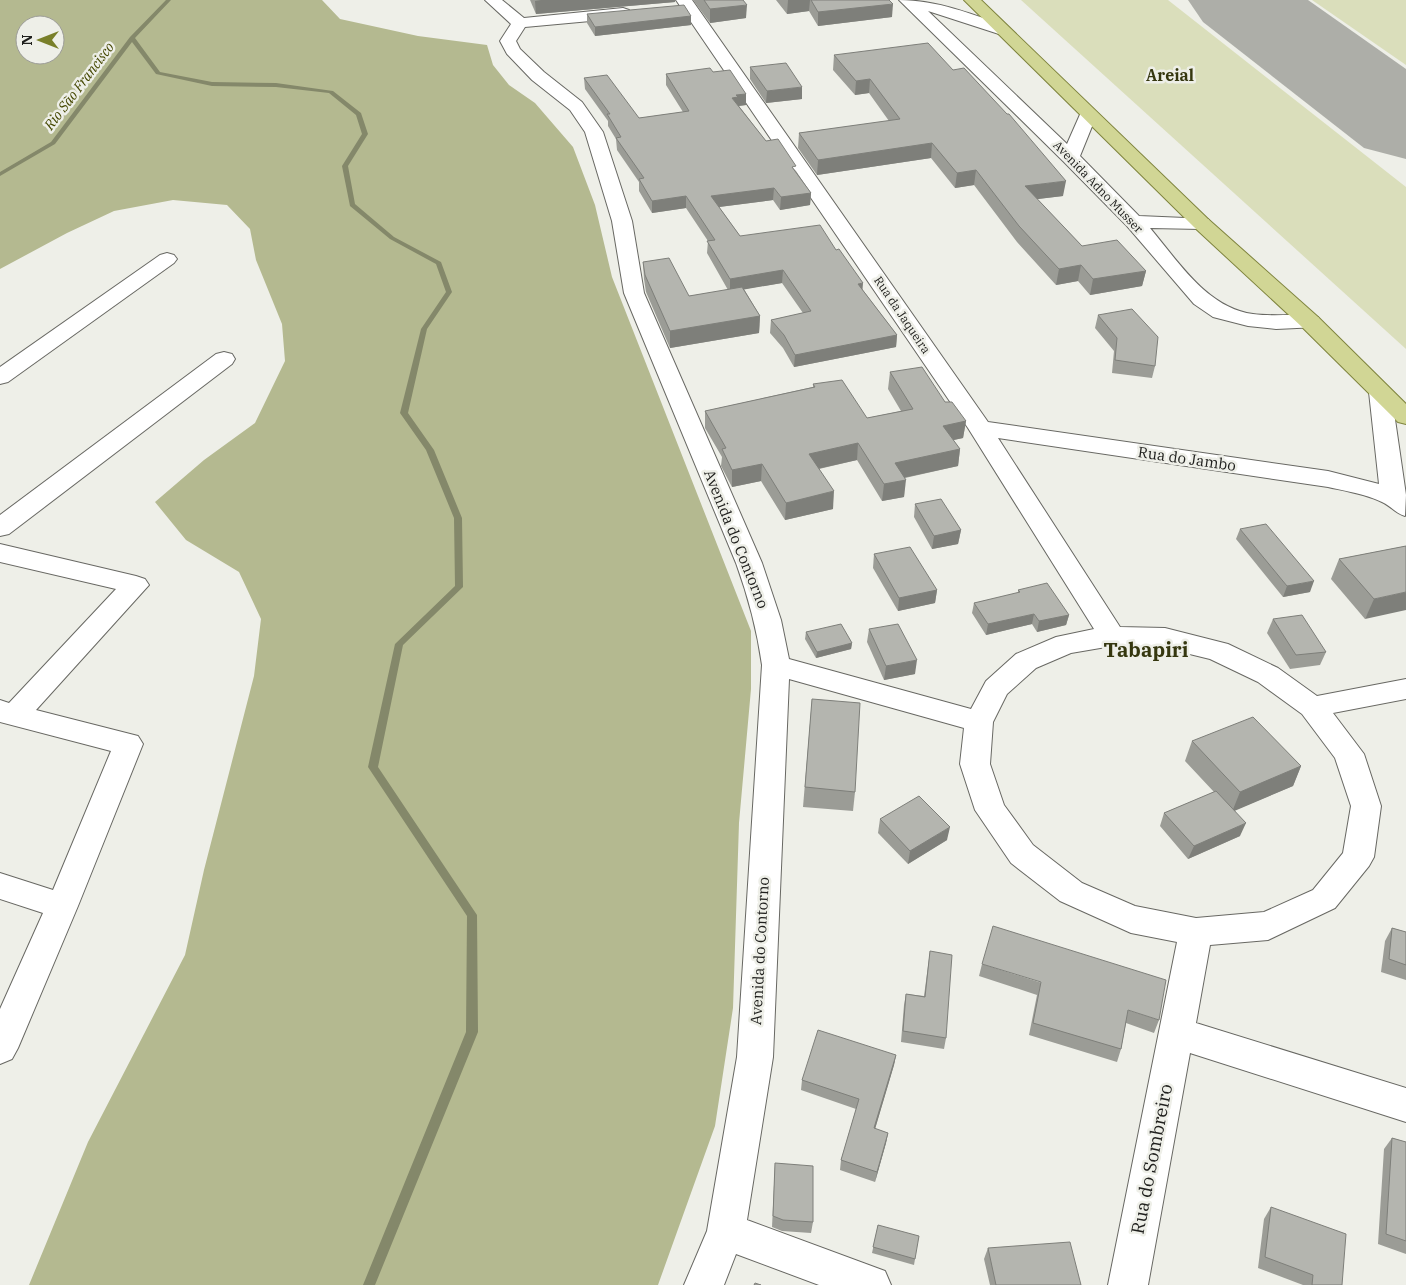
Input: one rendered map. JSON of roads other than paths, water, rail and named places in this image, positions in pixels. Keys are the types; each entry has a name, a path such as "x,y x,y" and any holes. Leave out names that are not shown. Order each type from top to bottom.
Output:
{"main road":[{"path":"972,0 1202,223 1310,322 1406,417"}],"street":[{"path":"493,0 520,23 640,12"},
{"path":"908,1 956,14 1002,30"},
{"name":"Avenida Adno Musser","path":"908,1 1070,156 1134,222 1201,300 1221,312 1248,320 1276,323 1310,322"},
{"name":"Rua da Jaqueira","path":"680,5 980,428 1112,636"},
{"name":"Avenida do Contorno","path":"520,23 508,40 513,51 548,85 576,106 594,132 622,221 634,293 757,583 772,633 776,665 755,1057 726,1231 704,1285"},
{"path":"1070,156 1088,114"},
{"path":"1134,222 1202,223"},
{"path":"0,377 167,259"},
{"path":"0,528 224,359"},
{"path":"1380,392 1400,503"},
{"name":"Rua do Jambo","path":"980,428 1328,480 1364,487 1400,503"},
{"path":"0,554 136,585 8,712"},
{"path":"1112,636 1165,638 1218,651 1268,674 1312,707 1349,754 1366,806 1358,857 1324,899 1268,926 1196,932 1131,919 1071,892 1022,854 990,810 975,764 979,722 996,688 1026,661 1066,644 1112,636"},
{"path":"776,665 979,722"},
{"path":"1312,707 1406,689"},
{"path":"0,1048 62,906 128,744 8,712"},
{"path":"0,886 62,906"},
{"name":"Rua do Sombreiro","path":"1128,1285 1196,932"},
{"path":"1176,1033 1406,1106"},
{"path":"726,1231 871,1285"}],"waterway":[{"name":"Rio São Francisco","path":"132,38 169,0"},
{"name":"Rio São Francisco","path":"0,174 53,143 132,38"},
{"path":"132,38 158,73 212,84 276,85 331,92 359,114 365,134 345,166 352,205 392,238 439,263 449,292 424,329 404,413 430,450 458,518 459,587 399,644 373,767 472,915 472,1032 369,1285"}],"district":[{"name":"Areial","path":"1170,75"},
{"name":"Tabapiri","path":"1146,650"}]}
